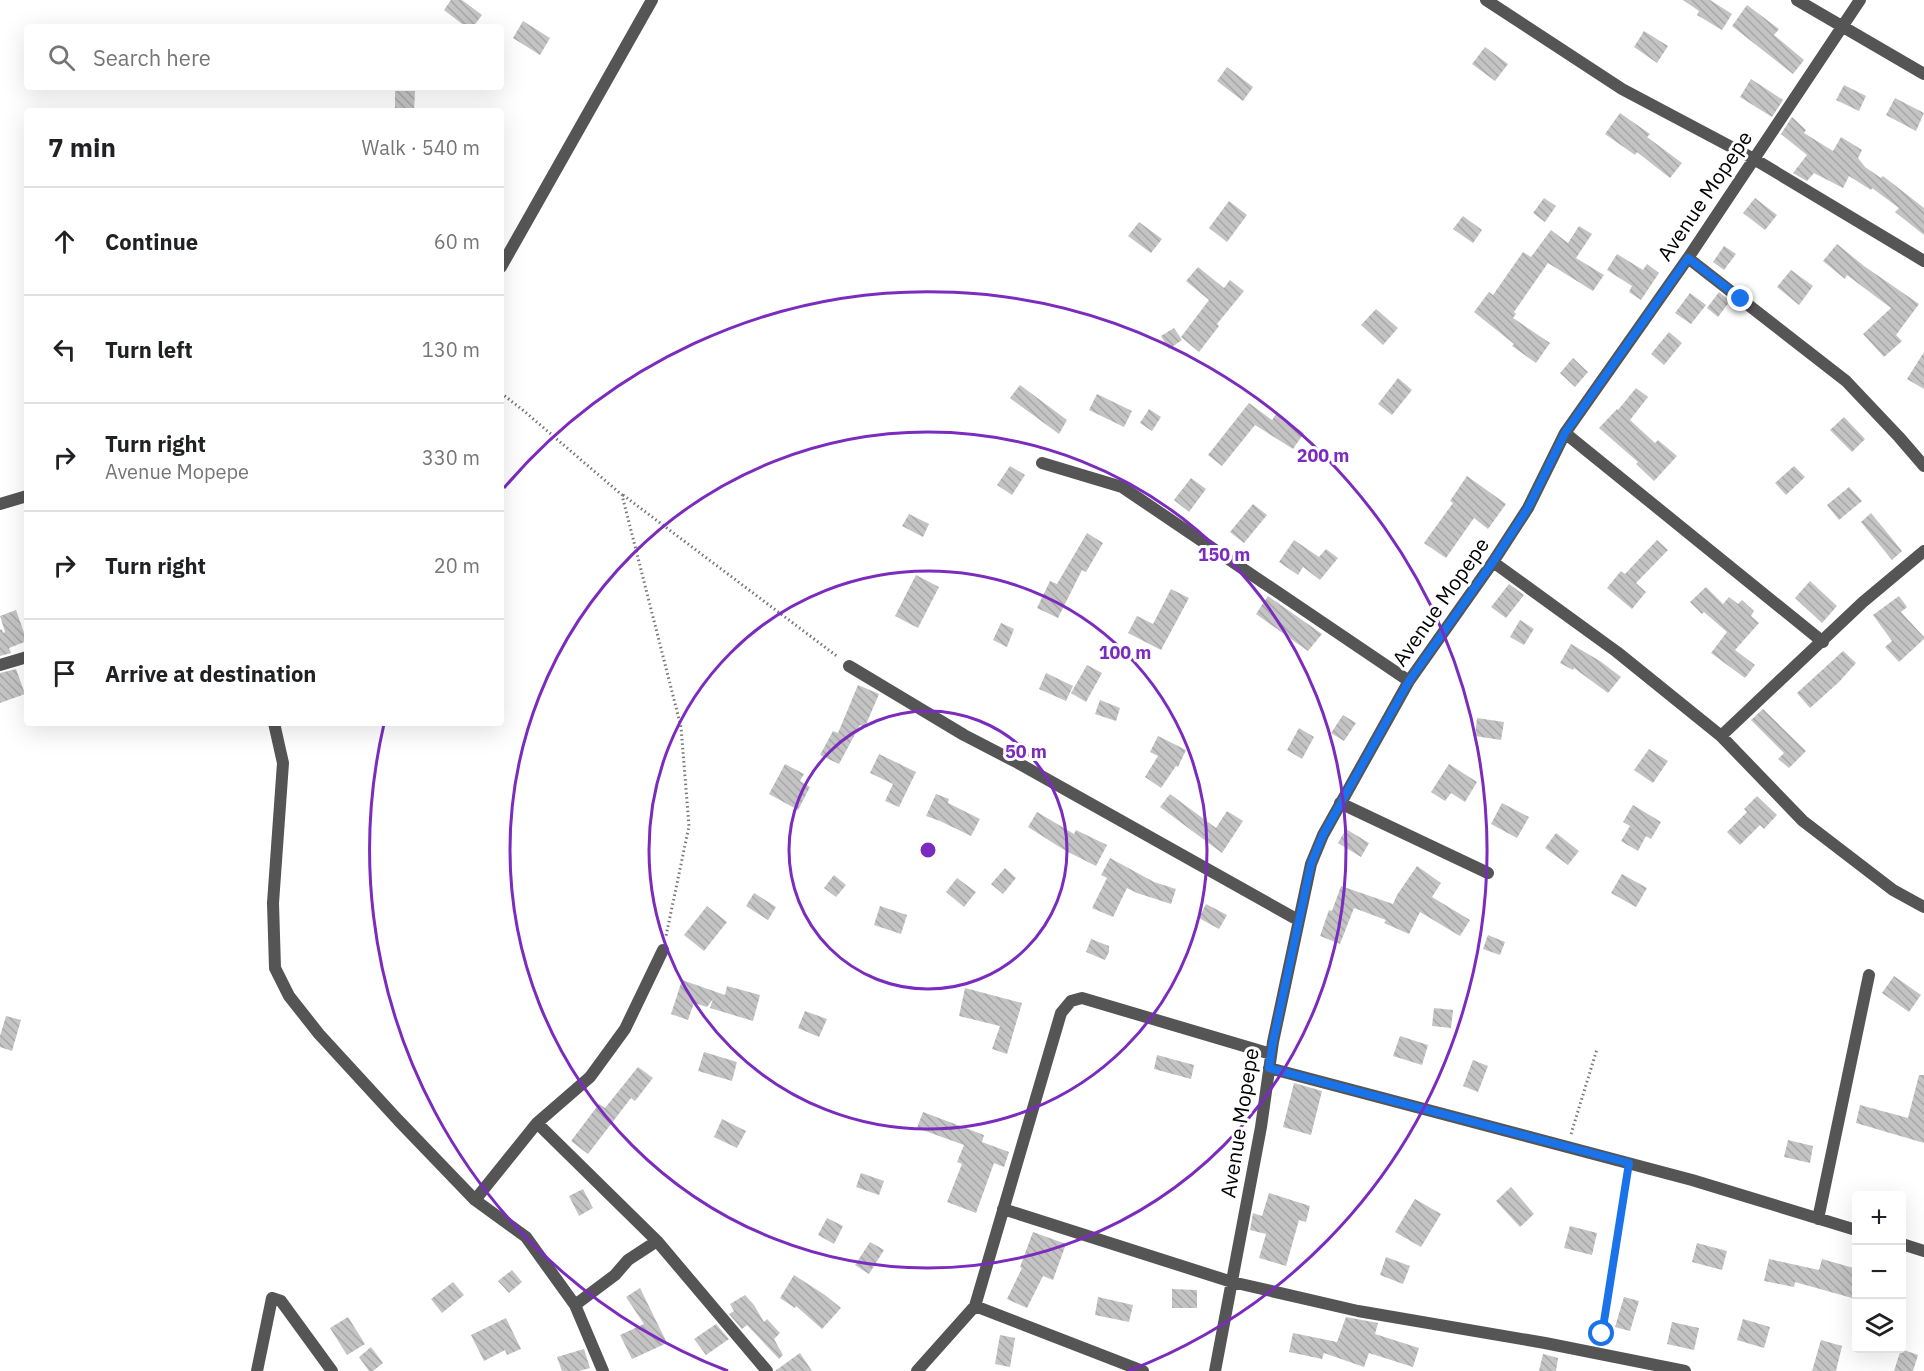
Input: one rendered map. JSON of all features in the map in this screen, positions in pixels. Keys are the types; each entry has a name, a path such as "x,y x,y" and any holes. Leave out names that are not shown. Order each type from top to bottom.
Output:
{"street":[{"path":"504,262 652,0"},
{"path":"1486,0 1622,89 1754,159 1924,261"},
{"path":"1797,0 1924,74"},
{"name":"Avenue Mopepe","path":"1215,1371 1261,1127 1271,1054 1298,920 1311,864 1323,835 1409,681 1528,508 1565,433 1688,258 1860,0"},
{"path":"1688,258 1846,381 1924,466"},
{"path":"1565,433 1823,642"},
{"path":"1042,463 1122,487 1409,681"},
{"path":"0,504 24,497"},
{"path":"1721,736 1863,602 1924,550"},
{"path":"1493,562 1617,652 1721,736 1803,821 1893,890 1924,907"},
{"path":"0,665 24,658"},
{"path":"849,666 964,735 1298,920"},
{"path":"275,726 283,763 273,903 275,968 290,996 319,1034 398,1120 475,1200 526,1237 575,1305 603,1371"},
{"path":"1340,803 1488,873"},
{"path":"475,1200 537,1123 590,1077 625,1029 663,950"},
{"path":"1818,1219 1869,975"},
{"path":"917,1371 975,1306 1061,1013 1071,1000 1082,998 1271,1054"},
{"path":"1269,1068 1692,1180 1852,1229"},
{"path":"537,1123 657,1240 767,1371"},
{"path":"1003,1209 1232,1282 1358,1311 1545,1343 1685,1371"},
{"path":"575,1305 615,1275 627,1260 657,1240"},
{"path":"1905,1245 1924,1251"},
{"path":"257,1371 272,1298 281,1301 332,1371"},
{"path":"975,1306 1143,1371"}],"path":[{"path":"504,395 622,495 849,666"},
{"path":"622,495 681,727 689,826 663,950"},
{"path":"1567,1147 1597,1049"},
{"path":"1599,1355 1629,1163"}],"building":[{"path":"451,0 462,0 482,15 475,24 462,24 444,10"},
{"path":"1683,0 1710,0 1732,14 1722,30 1697,15 1699,11"},
{"path":"1747,5 1779,29 1774,35 1804,60 1793,74 1732,26"},
{"path":"523,21 550,38 540,55 513,38"},
{"path":"1644,31 1668,46 1657,63 1634,47"},
{"path":"1485,47 1508,64 1495,81 1472,64"},
{"path":"1227,67 1253,87 1243,101 1217,81"},
{"path":"1751,79 1783,100 1772,117 1740,97"},
{"path":"1844,85 1866,96 1859,111 1836,100"},
{"path":"395,91 415,91 414,108 395,108"},
{"path":"1895,98 1924,113 1916,131 1886,115"},
{"path":"1620,113 1650,134 1647,137 1682,163 1670,178 1637,152 1635,155 1605,134"},
{"path":"1792,117 1806,130 1804,133 1833,151 1841,137 1862,150 1858,158 1865,167 1881,178 1883,176 1924,208 1924,235 1895,212 1899,208 1872,188 1871,190 1849,176 1843,188 1814,173 1807,181 1793,173 1807,155 1781,134"},
{"path":"1544,198 1556,206 1545,222 1533,213"},
{"path":"1755,198 1777,215 1765,230 1743,213"},
{"path":"1229,201 1247,215 1227,242 1209,228"},
{"path":"1463,216 1482,230 1473,243 1453,229"},
{"path":"1139,222 1162,239 1151,253 1128,236"},
{"path":"1579,226 1592,234 1576,258 1604,275 1593,291 1548,263 1514,312 1516,314 1513,318 1550,343 1536,363 1512,346 1514,344 1474,312 1489,292 1493,295 1523,252 1531,257 1551,230 1568,243"},
{"path":"1837,244 1864,266 1919,304 1896,335 1902,341 1884,357 1863,334 1891,308 1847,275 1845,279 1823,261"},
{"path":"1724,246 1736,254 1724,270 1713,262"},
{"path":"1617,254 1643,270 1647,264 1659,273 1641,300 1629,292 1632,286 1607,270"},
{"path":"1198,267 1224,288 1230,280 1244,291 1217,324 1219,326 1199,352 1181,337 1209,300 1186,281"},
{"path":"1791,270 1813,286 1799,305 1777,287"},
{"path":"1719,292 1730,301 1718,317 1707,308"},
{"path":"1690,293 1706,305 1691,324 1675,313"},
{"path":"1376,309 1398,328 1383,345 1361,325"},
{"path":"1174,328 1182,340 1169,349 1161,336"},
{"path":"1669,332 1682,343 1664,365 1651,354"},
{"path":"1924,352 1924,389 1907,379"},
{"path":"1573,358 1588,372 1575,387 1560,373"},
{"path":"1398,378 1412,390 1392,415 1378,404"},
{"path":"1020,385 1067,420 1059,434 1010,398"},
{"path":"1636,388 1648,397 1630,420 1655,443 1658,440 1677,456 1654,481 1636,464 1638,462 1599,428"},
{"path":"1097,394 1132,411 1124,427 1089,410"},
{"path":"1249,403 1272,420 1276,414 1304,433 1293,449 1255,425 1222,466 1208,455"},
{"path":"1149,409 1161,417 1152,431 1140,423"},
{"path":"1844,417 1865,439 1852,452 1830,430"},
{"path":"1010,466 1025,475 1012,495 997,485"},
{"path":"1794,466 1805,477 1786,495 1775,483"},
{"path":"1467,476 1506,504 1488,529 1474,518 1446,558 1424,543 1453,503 1450,501"},
{"path":"1191,478 1206,489 1189,512 1174,500"},
{"path":"1849,487 1862,501 1839,520 1827,505"},
{"path":"1253,504 1267,515 1244,543 1230,532"},
{"path":"1871,513 1902,551 1892,560 1861,522"},
{"path":"909,514 929,524 923,537 902,526"},
{"path":"1087,533 1103,543 1086,572 1082,570 1058,618 1037,608 1050,581 1057,584"},
{"path":"1294,540 1319,557 1326,549 1338,558 1320,580 1303,567 1298,575 1279,562"},
{"path":"1657,540 1668,550 1636,583 1646,592 1632,609 1607,588 1621,571 1625,574"},
{"path":"916,575 939,587 918,628 895,616"},
{"path":"1810,581 1837,606 1822,623 1795,598"},
{"path":"1509,584 1524,595 1506,618 1491,607"},
{"path":"1706,587 1723,604 1729,597 1738,604 1742,600 1754,611 1751,616 1759,623 1735,650 1755,665 1745,678 1711,653 1727,632 1690,602"},
{"path":"1171,589 1189,598 1161,650 1128,633 1137,616 1153,624"},
{"path":"1268,596 1322,634 1308,651 1256,614"},
{"path":"1899,596 1907,607 1901,612 1924,639 1899,662 1885,647 1892,641 1873,615"},
{"path":"16,610 24,633 24,642 9,648 11,653 0,656 0,630 5,632 0,616"},
{"path":"1520,620 1534,629 1524,645 1510,637"},
{"path":"1001,623 1014,629 1007,647 993,640"},
{"path":"1571,644 1621,677 1608,693 1574,668 1573,670 1560,663"},
{"path":"1843,651 1856,663 1810,708 1797,693"},
{"path":"1087,665 1102,673 1086,702 1071,693"},
{"path":"16,669 24,694 0,703 0,673"},
{"path":"1046,673 1073,686 1066,701 1039,689"},
{"path":"858,685 879,694 865,727 860,725 839,764 820,755 833,731 838,733"},
{"path":"1100,700 1120,708 1116,721 1095,714"},
{"path":"1763,709 1806,751 1789,768 1778,759 1784,753 1751,720"},
{"path":"1343,715 1356,723 1344,741 1331,733"},
{"path":"1477,718 1504,722 1501,740 1475,736"},
{"path":"1299,728 1314,737 1302,759 1287,750"},
{"path":"1158,736 1186,750 1178,767 1176,766 1161,788 1145,777 1158,756 1150,752"},
{"path":"1649,749 1668,761 1653,783 1634,770"},
{"path":"879,754 916,772 899,807 885,801 893,784 870,773"},
{"path":"785,764 804,774 800,781 810,787 798,810 769,794"},
{"path":"1449,764 1477,782 1465,802 1451,793 1445,801 1431,792"},
{"path":"936,794 949,799 948,803 980,819 971,836 926,816"},
{"path":"1170,794 1216,828 1227,811 1243,821 1222,853 1160,807"},
{"path":"1757,796 1777,815 1764,829 1760,825 1740,845 1727,832 1747,812 1744,809"},
{"path":"1502,803 1529,817 1517,838 1491,824"},
{"path":"1633,805 1661,822 1651,839 1646,836 1638,851 1621,841 1630,826 1623,822"},
{"path":"1037,812 1074,834 1076,830 1107,845 1096,866 1066,851 1028,827"},
{"path":"1346,829 1369,843 1361,857 1338,843"},
{"path":"1556,833 1579,851 1568,865 1545,848"},
{"path":"1110,858 1154,882 1176,889 1171,904 1127,888 1113,917 1092,908 1107,878 1101,875"},
{"path":"1417,866 1441,883 1432,897 1470,920 1460,936 1420,912 1409,934 1384,923 1386,920 1354,908 1340,944 1320,936 1341,886 1393,904"},
{"path":"1005,868 1016,878 1003,894 991,884"},
{"path":"1622,874 1647,888 1636,907 1611,893"},
{"path":"834,875 846,885 836,897 824,888"},
{"path":"957,878 976,892 964,907 946,892"},
{"path":"754,893 776,907 768,920 746,906"},
{"path":"1206,904 1227,915 1219,929 1199,918"},
{"path":"707,906 727,922 704,951 684,935"},
{"path":"880,906 907,915 901,934 874,925"},
{"path":"1488,935 1505,942 1500,955 1483,949"},
{"path":"1091,939 1109,946 1105,960 1086,952"},
{"path":"1894,976 1921,995 1909,1012 1882,993"},
{"path":"682,980 725,995 727,986 760,995 753,1021 710,1008 713,999 707,1007 694,1003 688,1020 671,1014"},
{"path":"965,988 1022,1003 1007,1054 992,1049 1000,1026 959,1016"},
{"path":"1434,1008 1453,1010 1451,1028 1432,1026"},
{"path":"805,1011 827,1019 819,1037 798,1028"},
{"path":"6,1016 21,1020 12,1051 0,1047 0,1036"},
{"path":"1400,1036 1428,1045 1422,1065 1393,1056"},
{"path":"704,1052 737,1062 732,1081 698,1071"},
{"path":"1157,1055 1194,1065 1191,1079 1154,1069"},
{"path":"1473,1060 1488,1066 1478,1092 1463,1086"},
{"path":"638,1067 653,1078 635,1101 631,1098 588,1154 571,1141 599,1104 605,1108"},
{"path":"1919,1075 1924,1075 1924,1143 1856,1123 1860,1105 1908,1118"},
{"path":"1294,1083 1322,1091 1311,1135 1283,1127"},
{"path":"923,1112 984,1135 982,1142 1009,1152 1004,1167 994,1163 976,1213 947,1202 962,1164 957,1162 964,1145 917,1128"},
{"path":"722,1119 746,1131 737,1148 714,1137"},
{"path":"1788,1140 1813,1146 1810,1163 1784,1157"},
{"path":"861,1173 884,1181 879,1195 856,1187"},
{"path":"1511,1187 1534,1214 1520,1227 1496,1201"},
{"path":"583,1189 593,1208 579,1216 569,1196"},
{"path":"1269,1193 1310,1206 1306,1222 1299,1220 1286,1266 1259,1258 1266,1234 1250,1230 1253,1213 1262,1216"},
{"path":"1415,1199 1441,1214 1421,1247 1395,1232"},
{"path":"827,1218 843,1226 834,1244 818,1235"},
{"path":"1570,1226 1597,1233 1592,1255 1564,1248"},
{"path":"1033,1232 1066,1244 1053,1280 1043,1276 1027,1308 1007,1299 1022,1268 1020,1267"},
{"path":"870,1242 884,1250 869,1274 855,1265"},
{"path":"1697,1243 1727,1251 1722,1270 1692,1262"},
{"path":"1386,1257 1410,1266 1403,1284 1380,1275"},
{"path":"1769,1259 1819,1270 1822,1259 1852,1268 1852,1298 1795,1282 1794,1287 1764,1281"},
{"path":"512,1270 522,1282 509,1293 498,1281"},
{"path":"794,1275 841,1308 822,1329 796,1306 795,1308 780,1298"},
{"path":"453,1282 464,1295 442,1313 431,1299"},
{"path":"640,1288 667,1343 632,1359 620,1335 644,1324 626,1297"},
{"path":"1172,1289 1197,1290 1197,1308 1172,1308"},
{"path":"745,1295 764,1322 767,1319 780,1333 774,1339 783,1355 779,1359 747,1325 742,1329 729,1314 734,1311 730,1304"},
{"path":"1098,1297 1133,1305 1129,1322 1095,1315"},
{"path":"1624,1297 1639,1301 1630,1331 1615,1327"},
{"path":"348,1317 365,1344 347,1355 330,1328"},
{"path":"1346,1317 1378,1323 1375,1334 1419,1348 1413,1367 1369,1353 1364,1367 1324,1353 1322,1359 1289,1352 1293,1333 1337,1342"},
{"path":"506,1318 521,1349 507,1355 505,1350 484,1361 471,1335"},
{"path":"1743,1319 1770,1327 1764,1348 1737,1340"},
{"path":"1672,1322 1699,1328 1694,1350 1667,1344"},
{"path":"716,1324 729,1339 706,1355 694,1339"},
{"path":"1000,1335 1015,1338 1010,1367 995,1364"},
{"path":"1821,1340 1842,1346 1836,1371 1812,1371"},
{"path":"371,1347 383,1363 373,1371 369,1371 359,1357"},
{"path":"584,1349 590,1368 579,1371 562,1371 557,1357"},
{"path":"1906,1351 1918,1355 1913,1371 1894,1371 1900,1353 1906,1353"},
{"path":"800,1353 812,1371 775,1371"},
{"path":"1543,1354 1558,1358 1556,1371 1539,1371"}],"route":[{"path":"1602,1334 1629,1163 1269,1068 1311,864 1323,835 1394,705 1528,508 1565,433 1688,258 1741,299"}]}
